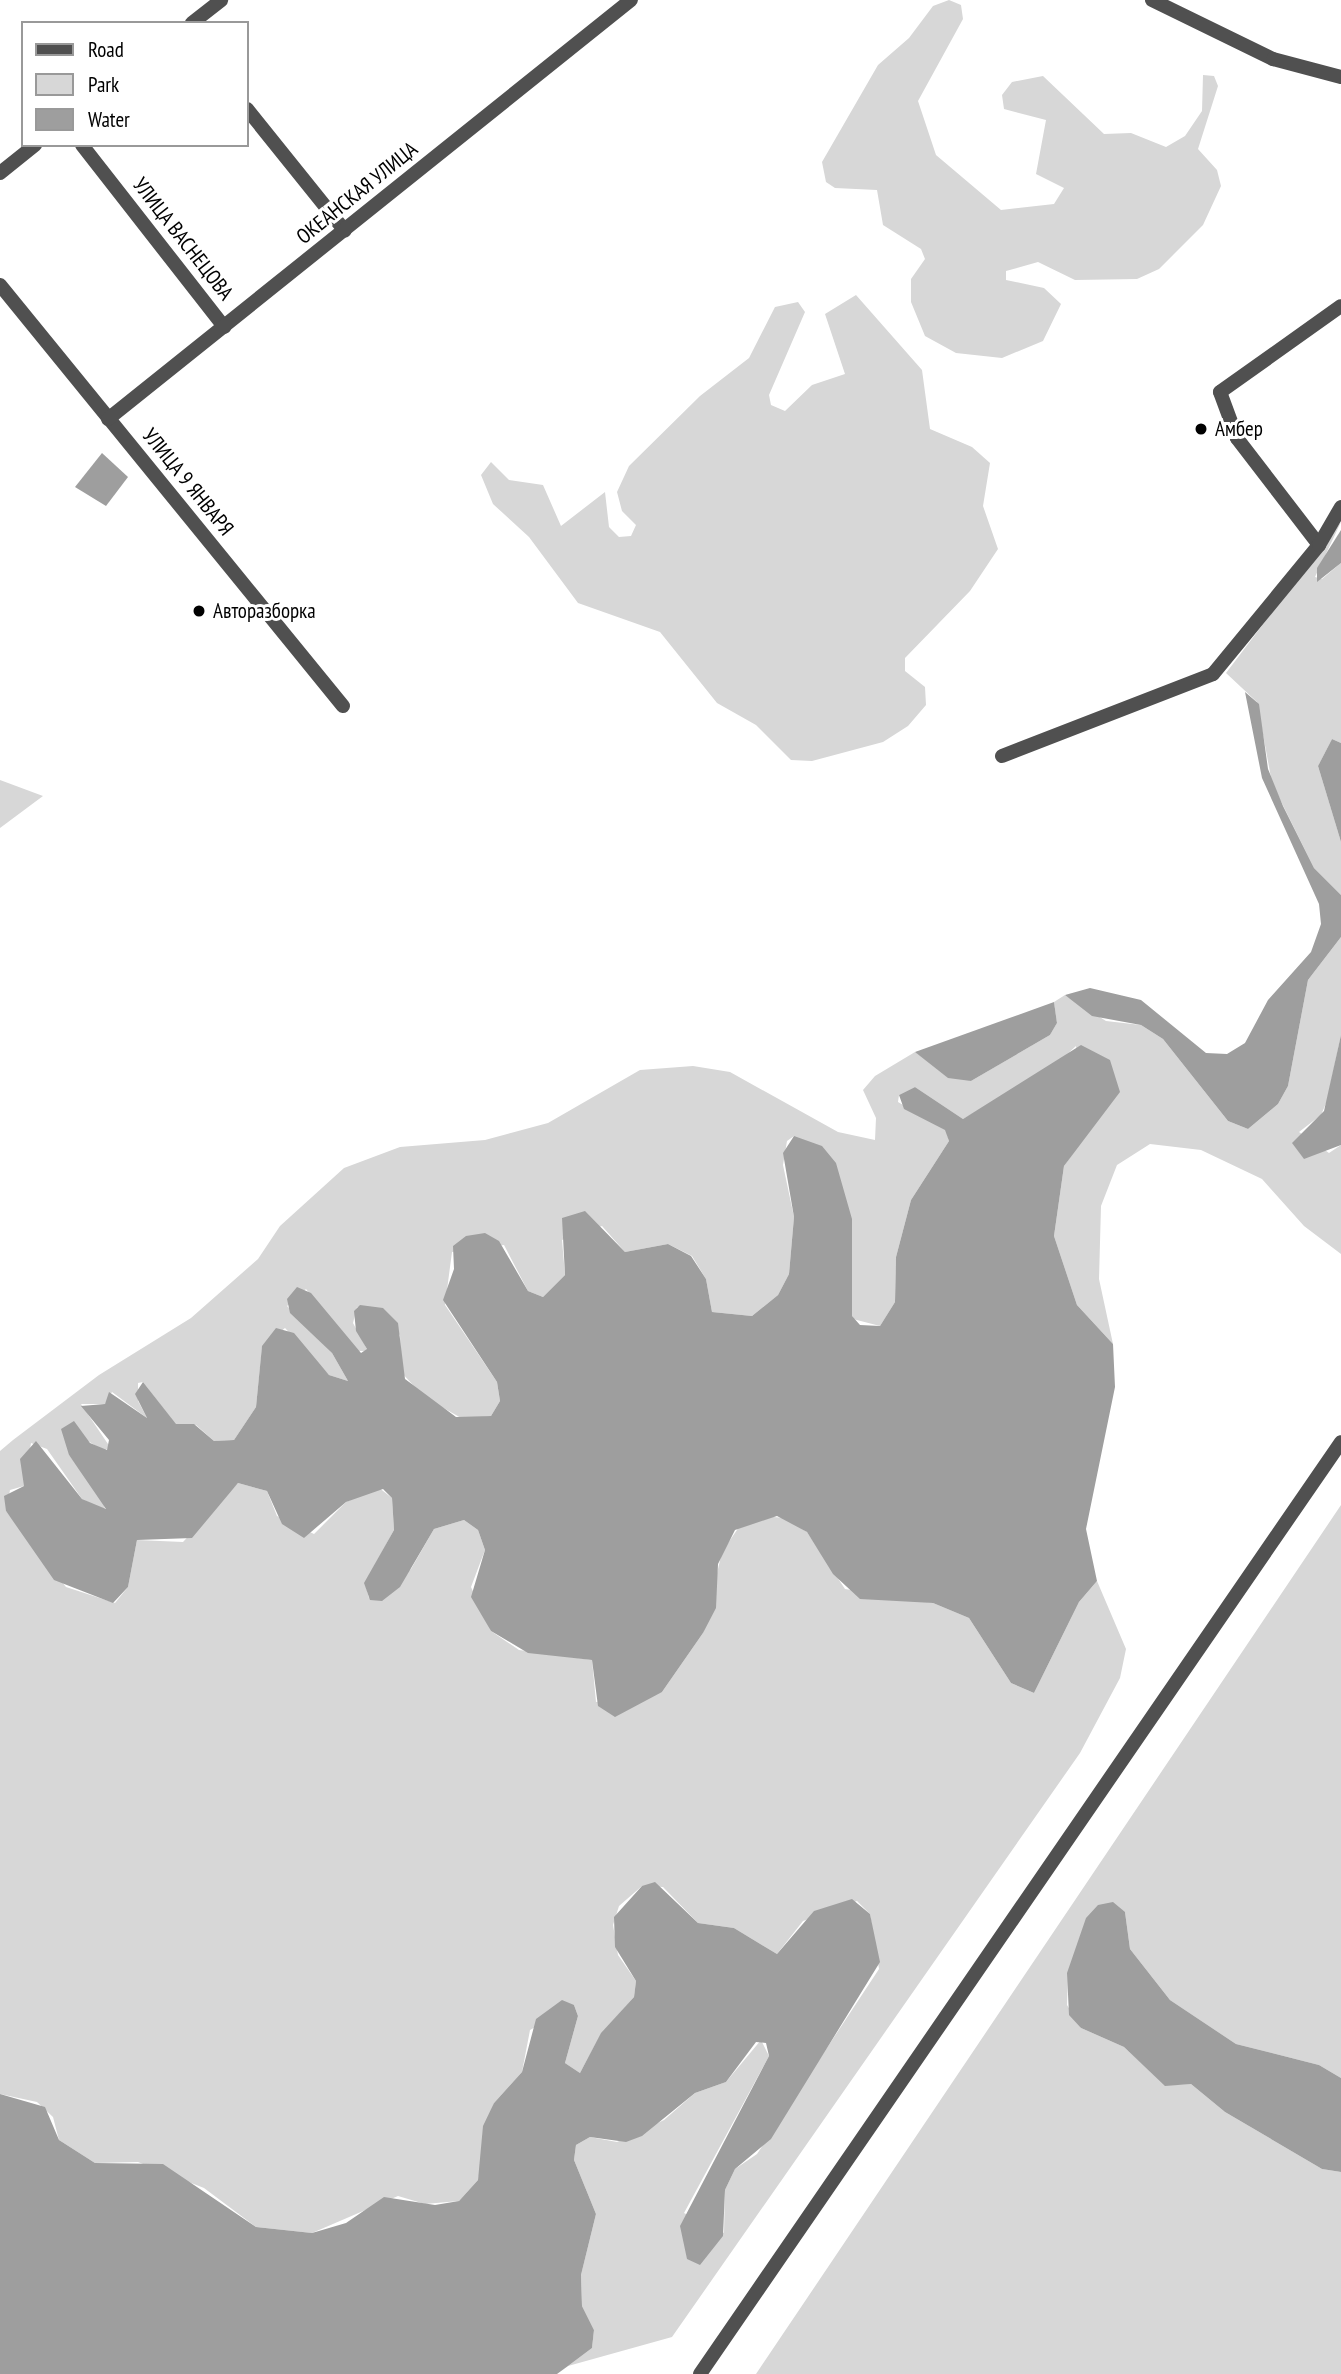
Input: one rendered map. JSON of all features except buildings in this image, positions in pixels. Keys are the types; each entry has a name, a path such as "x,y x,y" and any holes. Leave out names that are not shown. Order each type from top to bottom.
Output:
{"street":[{"path":"195,21 221,0"},
{"name":"ОКЕАНСКАЯ УЛИЦА","path":"108,419 631,0"},
{"path":"1152,0 1273,59 1341,77"},
{"path":"248,110 345,231"},
{"path":"0,173 33,147"},
{"name":"УЛИЦА ВАСНЕЦОВА","path":"84,147 224,327"},
{"name":"УЛИЦА 9 ЯНВАРЯ","path":"0,285 343,706"},
{"path":"1319,545 1237,438 1220,391 1341,306"},
{"path":"1002,756 1213,674 1319,545 1341,507"},
{"path":"700,2374 1341,1442"}],"green space":[{"path":"949,0 961,5 963,19 918,101 936,155 1001,210 1054,204 1064,188 1036,174 1046,120 1004,109 1002,95 1012,82 1043,76 1104,134 1131,133 1166,147 1185,136 1202,111 1203,75 1214,76 1218,86 1198,149 1217,170 1221,186 1203,225 1159,269 1137,279 1075,280 1038,262 1006,271 1006,280 1044,288 1061,304 1043,341 1002,358 956,353 925,336 911,302 911,279 925,259 921,249 883,225 877,190 835,188 826,182 822,162 878,65 909,38 933,6"},
{"path":"856,295 922,370 930,429 972,447 990,463 983,506 998,549 970,591 905,658 905,671 925,687 926,705 908,726 883,742 812,761 791,760 756,725 717,703 660,632 578,603 529,537 493,504 481,475 491,462 509,480 543,485 561,526 605,492 609,527 619,537 631,536 636,525 622,511 617,492 629,466 700,396 749,358 775,307 798,302 805,312 769,395 771,405 785,411 812,385 845,374 825,314"},
{"path":"1341,522 1315,577 1322,579 1341,563 1341,743 1332,739 1318,766 1341,842 1341,895 1314,868 1272,783 1257,702 1226,673"},
{"path":"0,780 43,796 0,828"},
{"path":"1341,937 1341,1035 1327,1101 1321,1115 1299,1132 1329,1153 1341,1145 1341,1254 1304,1226 1262,1179 1201,1150 1150,1144 1117,1165 1101,1206 1099,1279 1113,1344 1077,1305 1054,1236 1064,1166 1085,1136 1076,1046 1051,1069 963,1119 915,1087 899,1095 898,1102 946,1130 949,1141 911,1200 896,1257 895,1302 880,1326 853,1319 794,1136 787,1141 783,1165 794,1217 789,1274 778,1295 752,1316 712,1312 706,1279 692,1256 668,1244 625,1252 602,1226 562,1240 565,1275 543,1297 528,1291 504,1245 452,1252 445,1305 497,1382 500,1401 491,1416 463,1419 424,1397 401,1372 400,1335 357,1307 353,1323 368,1351 356,1351 306,1289 287,1306 332,1353 348,1381 329,1375 285,1328 262,1347 256,1407 234,1440 214,1441 196,1425 176,1425 143,1382 138,1383 138,1401 147,1418 112,1392 105,1404 81,1404 110,1447 104,1451 88,1441 69,1455 104,1501 105,1511 82,1499 47,1449 31,1443 24,1486 10,1490 6,1511 66,1587 115,1603 128,1587 137,1540 183,1542 238,1483 267,1491 277,1516 314,1534 346,1502 378,1487 392,1498 394,1530 365,1583 369,1598 411,1569 434,1529 464,1520 478,1530 485,1550 471,1587 491,1631 519,1650 592,1660 596,1702 662,1692 703,1633 722,1552 739,1527 762,1516 785,1518 807,1532 845,1589 933,1603 969,1618 1011,1683 1034,1693 1079,1602 1097,1581 1126,1649 1120,1678 1080,1753 672,2337 568,2366 592,2348 594,2330 582,2306 581,2275 596,2214 574,2160 576,2145 590,2137 617,2142 664,2120 695,2093 726,2082 761,2040 769,2056 684,2213 724,2233 725,2190 735,2169 757,2154 879,1969 870,1914 857,1901 803,1921 777,1954 734,1928 698,1923 663,1887 642,1886 619,1906 613,1925 618,1955 636,1981 634,1997 601,2034 580,2073 565,2063 578,2016 574,2005 530,2030 522,2072 494,2103 478,2180 459,2201 425,2204 398,2196 312,2233 256,2227 204,2188 138,2162 95,2163 59,2140 53,2117 37,2102 0,2094 0,1451 99,1375 191,1318 258,1259 280,1226 344,1168 400,1147 485,1140 548,1123 640,1070 693,1066 730,1072 838,1132 875,1140 876,1118 863,1090 875,1076 915,1052 971,1081 1050,1035 1057,1023 1054,1002 1065,995 1106,1021 1141,1025 1163,1039 1228,1121 1248,1129 1278,1104 1288,1086 1308,980"},
{"path":"1341,1505 1341,2078 1319,2065 1236,2044 1170,2000 1130,1949 1125,1912 1068,1973 1067,2005 1081,2028 1124,2047 1165,2085 1191,2084 1225,2112 1322,2169 1341,2172 1341,2374 756,2374"}],"water":[{"path":"102,453 128,477 106,506 75,487"},
{"path":"1341,530 1341,563 1317,582 1317,568"},
{"path":"1245,692 1259,704 1268,769 1283,806 1314,868 1341,895 1341,937 1308,980 1288,1086 1278,1104 1248,1129 1228,1121 1163,1039 1141,1025 1092,1016 1065,995 1090,988 1141,1000 1206,1053 1227,1054 1245,1043 1268,1000 1311,952 1321,924 1319,904 1262,778"},
{"path":"1332,739 1341,743 1341,842 1318,766"},
{"path":"1054,1002 1057,1023 1050,1035 971,1081 948,1078 915,1052"},
{"path":"1341,1035 1341,1145 1304,1159 1292,1143 1324,1111"},
{"path":"1081,1045 1110,1060 1120,1092 1064,1166 1054,1236 1077,1305 1113,1344 1115,1387 1086,1529 1097,1581 1079,1602 1034,1693 1011,1683 969,1618 933,1603 860,1599 833,1574 807,1532 777,1516 735,1530 718,1564 716,1608 703,1633 662,1692 615,1717 598,1706 592,1660 528,1653 491,1631 471,1597 485,1550 478,1530 464,1520 434,1529 400,1587 382,1601 370,1600 364,1583 394,1530 392,1498 383,1489 346,1502 304,1538 282,1524 267,1491 238,1483 192,1538 137,1540 128,1587 113,1603 54,1580 6,1511 4,1496 24,1486 20,1459 36,1441 82,1499 106,1509 69,1455 61,1429 74,1421 90,1443 107,1450 109,1440 81,1406 105,1404 109,1392 147,1418 135,1394 143,1382 176,1424 194,1424 214,1441 234,1440 256,1407 262,1346 276,1328 294,1333 329,1375 348,1381 332,1353 290,1313 287,1299 297,1287 311,1293 361,1353 367,1349 356,1331 354,1311 360,1305 383,1308 398,1323 405,1379 456,1417 491,1416 500,1401 497,1382 443,1300 454,1269 453,1246 466,1236 485,1233 499,1241 528,1291 543,1297 565,1275 562,1218 585,1211 625,1252 668,1244 691,1256 706,1279 712,1312 752,1316 778,1295 789,1274 794,1217 783,1153 794,1136 822,1146 836,1163 852,1219 852,1316 860,1325 880,1326 895,1302 896,1257 911,1200 949,1141 945,1130 904,1109 899,1095 915,1087 963,1119"},
{"path":"655,1882 698,1923 734,1928 777,1954 814,1911 852,1899 870,1914 880,1962 771,2139 735,2169 725,2190 723,2236 700,2265 687,2259 680,2226 769,2056 766,2043 756,2042 726,2082 695,2093 642,2136 626,2142 590,2137 576,2145 574,2160 596,2214 581,2275 582,2306 594,2330 592,2348 557,2374 0,2374 0,2094 45,2107 59,2140 95,2163 163,2164 256,2227 312,2233 346,2223 384,2197 435,2205 459,2201 478,2180 483,2126 494,2103 522,2072 536,2019 562,2000 574,2005 578,2016 565,2063 580,2073 601,2033 634,1997 636,1981 615,1947 614,1917 642,1886"},
{"path":"1113,1902 1125,1912 1130,1949 1170,2000 1236,2044 1319,2065 1341,2078 1341,2172 1322,2169 1225,2112 1191,2084 1165,2086 1124,2047 1081,2028 1069,2015 1067,1973 1086,1918 1098,1905"}],"place":[{"name":"Амбер","path":"1201,429"},
{"name":"Авторазборка","path":"199,611"}]}
